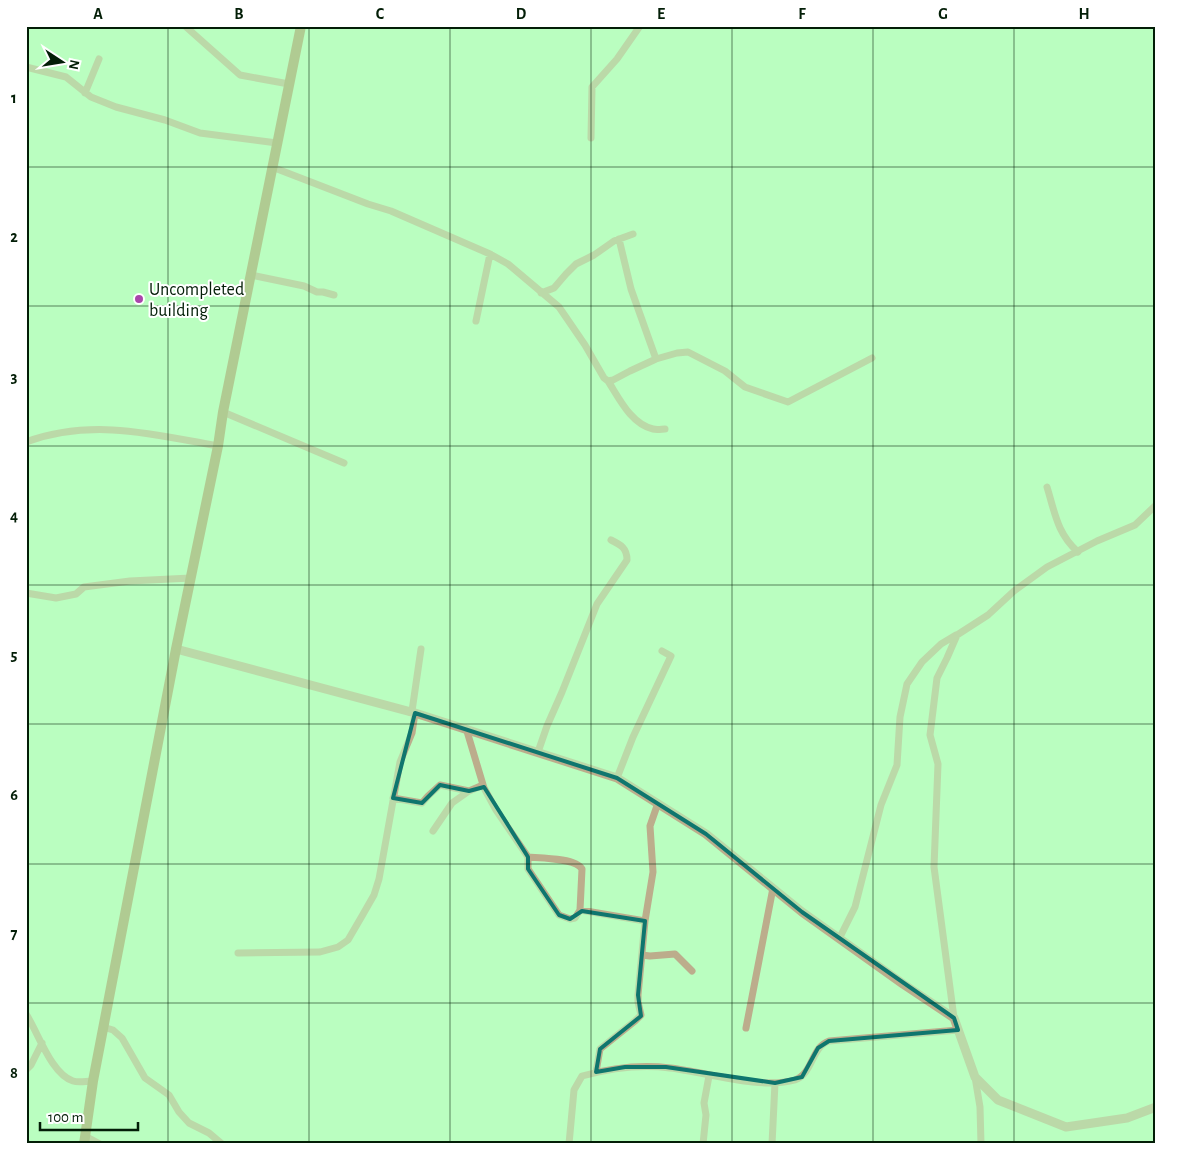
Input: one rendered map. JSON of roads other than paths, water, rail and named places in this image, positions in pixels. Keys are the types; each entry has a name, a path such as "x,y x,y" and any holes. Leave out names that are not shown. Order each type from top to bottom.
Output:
{"main road":[{"path":"84,1140 103,1027 176,649 301,26"}],"street":[{"path":"186,26 240,75 289,84"},
{"path":"591,138 592,87 617,59 640,26"},
{"path":"85,92 99,59"},
{"path":"26,67 66,77 92,97 116,107 165,120 200,133 277,144"},
{"path":"272,167 390,212 490,254 516,270 559,308 585,345 604,378 639,422 654,430 665,429"},
{"path":"541,293 554,288 576,264 619,239 632,234"},
{"path":"619,239 631,289 656,360"},
{"path":"476,321 490,254"},
{"path":"250,275 304,286 317,292 334,295"},
{"path":"608,381 656,360 677,353 688,352 726,371 745,387 788,402 872,358"},
{"path":"223,412 344,463"},
{"path":"26,442 46,435 103,429 139,431 218,446"},
{"path":"1047,487 1060,531 1067,542 1078,552"},
{"path":"839,939 855,908 882,805 897,764 900,717 907,684 922,662 941,644 988,614 1014,591 1047,567 1096,542 1135,526 1156,506"},
{"path":"538,752 597,604 627,560 627,552 623,547 611,540"},
{"path":"26,593 56,598 76,594 84,587 130,581 191,578"},
{"path":"956,635 947,658 936,678 930,735 938,764 934,867 954,1018 975,1077 980,1107 981,1144"},
{"path":"176,649 466,728 617,778 706,834 802,912 954,1018"},
{"path":"238,953 320,952 338,946 348,940 374,895 379,878 400,762 412,733 412,711 421,649"},
{"path":"617,778 633,737 671,656 662,651"},
{"path":"466,728 483,785 496,810 528,857 528,868 559,915 570,919 575,918 580,910 582,869 580,866 577,863 563,860 528,857"},
{"path":"433,831 452,803 469,791 483,785"},
{"path":"393,798 422,803 440,786 469,791"},
{"path":"596,1072 600,1049 641,1014 638,1002 645,921 653,872 650,826 658,803"},
{"path":"746,1028 773,888"},
{"path":"580,910 645,921"},
{"path":"642,955 675,954 692,971"},
{"path":"26,1014 53,1063 64,1076 76,1082 93,1081"},
{"path":"103,1027 113,1030 122,1038 145,1078 169,1095 179,1112 189,1123 209,1133 222,1144"},
{"path":"569,1144 574,1090 582,1076 625,1066 666,1067 709,1076 775,1083 796,1080 802,1077 818,1048 823,1043 829,1041 958,1030"},
{"path":"26,1070 31,1065 42,1043"},
{"path":"702,1144 706,1115 704,1104 709,1076"},
{"path":"975,1077 998,1100 1066,1127 1127,1118 1156,1107"},
{"path":"772,1144 775,1083"},
{"path":"84,1140 100,1144"}],"place":[{"name":"Uncompleted building","path":"139,299"}]}
